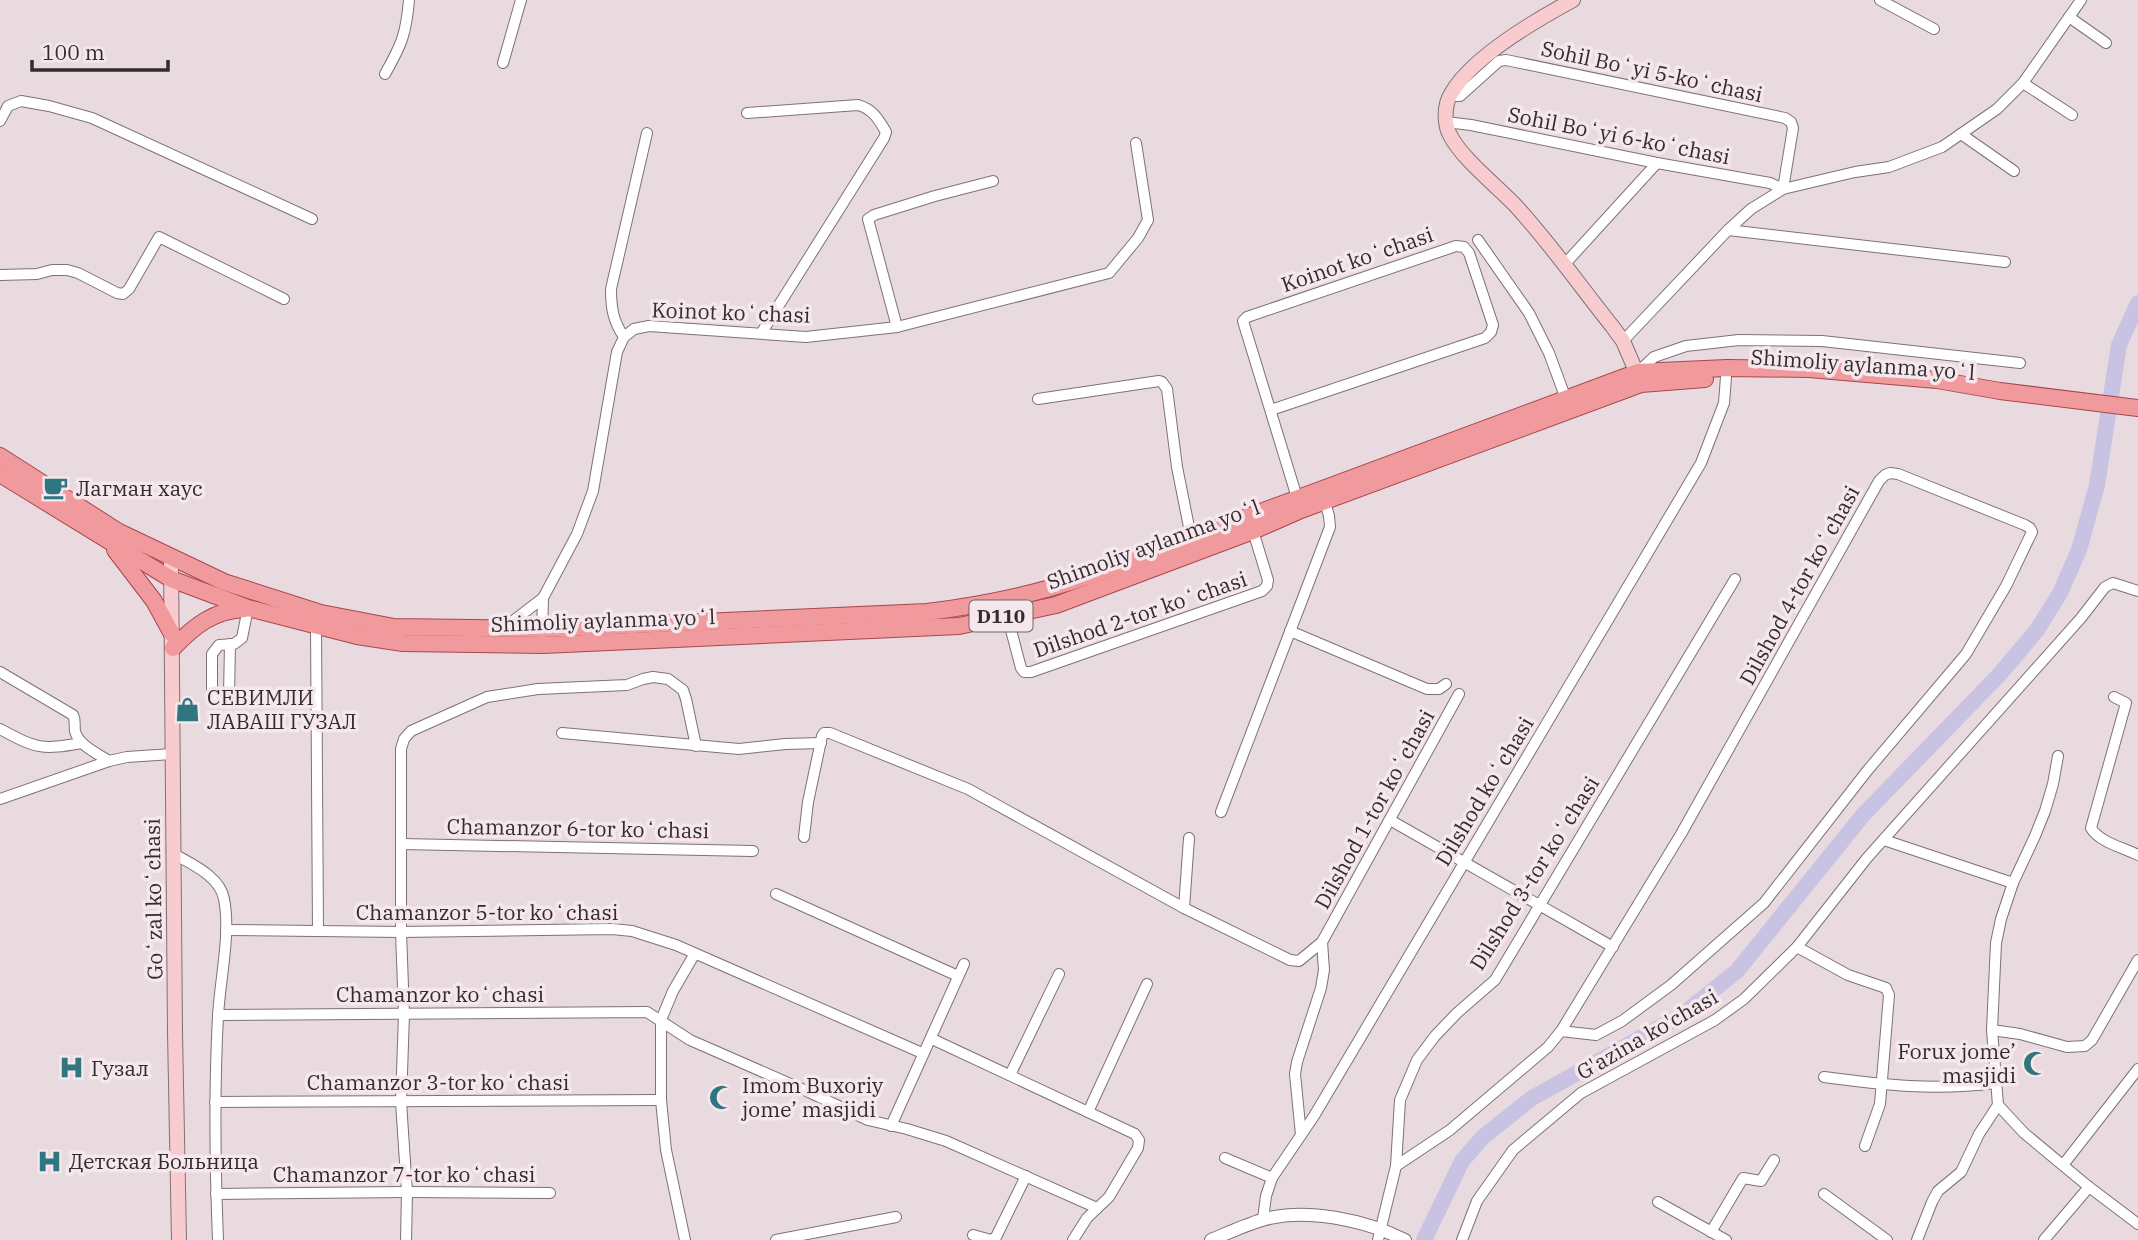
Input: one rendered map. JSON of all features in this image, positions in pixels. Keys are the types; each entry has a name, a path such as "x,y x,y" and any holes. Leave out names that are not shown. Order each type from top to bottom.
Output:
{"main road":[{"path":"1573,0 1533,22 1462,78 1449,96 1446,122 1449,134 1460,150 1516,206 1623,341 1640,378"},
{"name":"Shimoliy aylanma yoʻl","path":"851,624 967,607 1035,593 1191,537 1299,504 1566,399 1640,378 1727,368 1809,369 1937,380 2000,391 2138,408"},
{"name":"Shimoliy aylanma yoʻl","path":"0,474 171,579 248,608 357,636 403,643 851,624 959,626 1056,604 1253,531 1299,504 1325,502 1640,378 1828,380 1970,395 2000,391"},
{"name":"Shimoliy aylanma yoʻl","path":"0,456 118,532 224,582 321,613 394,627 502,629 542,637"},
{"path":"110,542 154,601 172,641 209,617 233,609 248,608"},
{"name":"Goʻzal koʻchasi","path":"171,558 179,1240"}],"street":[{"path":"385,74 401,45 406,29 409,0"},
{"path":"503,63 521,0"},
{"path":"1880,0 1934,29"},
{"path":"1623,341 1728,230 1751,209 1783,189 1889,167 1942,147 1997,109 2022,83 2081,0"},
{"path":"2069,17 2106,43"},
{"name":"Sohil Boʻyi 5-koʻchasi","path":"1449,96 1460,96 1499,61 1506,60 1785,118 1791,122 1793,128 1783,189"},
{"path":"2022,83 2072,115"},
{"path":"0,121 8,106 21,101 92,118 312,219"},
{"path":"747,113 858,105 867,107 878,118 886,132 762,332"},
{"name":"Sohil Boʻyi 6-koʻchasi","path":"1446,122 1770,183 1783,189"},
{"path":"542,637 544,598 577,534 593,491 617,352 624,337 611,309 611,289 647,133"},
{"path":"1961,134 2014,171"},
{"name":"Koinot koʻchasi","path":"624,337 634,329 649,326 806,337 897,327 1109,273 1138,238 1147,220 1136,144"},
{"path":"1564,265 1657,163"},
{"path":"897,327 869,219 874,215 935,196 993,181"},
{"path":"1728,230 2005,262"},
{"path":"0,275 67,270 123,294 129,289 159,237 284,299"},
{"path":"1478,240 1529,313 1549,353 1566,399"},
{"name":"Koinot koʻchasi","path":"1270,410 1485,338 1493,325 1469,253 1464,247 1456,246 1247,317 1242,321 1299,504"},
{"path":"1640,378 1654,358 1686,346 1739,340 1822,341 2020,362"},
{"name":"Dilshod koʻchasi","path":"1263,1219 1272,1178 1301,1135 1701,463 1724,403 1726,377"},
{"path":"1038,399 1159,381 1163,383 1167,389 1177,467 1191,537"},
{"name":"Dilshod 4-tor koʻchasi","path":"1396,1166 1450,1130 1548,1047 1561,1031 1681,834 1879,481 1890,473 1898,474 2030,528 2032,532 2024,551 1966,654 1867,771 1764,903 1671,985 1622,1021 1596,1035 1561,1031"},
{"path":"1221,812 1330,527 1325,502"},
{"name":"Dilshod 2-tor koʻchasi","path":"1007,615 1024,672 1093,652 1262,591 1268,580 1253,531"},
{"name":"Dilshod 3-tor koʻchasi","path":"1380,1235 1396,1166 1400,1100 1417,1060 1457,1013 1495,980 1735,579"},
{"name":"G'azina ko'chasi","path":"1462,1240 1477,1201 1513,1150 1581,1093 1715,1020 1744,999 1797,947 1867,858 2081,618 2105,587 2113,583 2138,591"},
{"path":"502,629 544,598"},
{"path":"212,696 212,654 219,645 234,644 242,638 248,608"},
{"path":"316,626 318,930"},
{"path":"1290,631 1427,689 1438,689 1446,684"},
{"path":"229,695 230,644"},
{"path":"0,672 73,715 76,718 75,731 82,743 109,761"},
{"path":"406,1240 407,1192 401,1102 404,1014 401,749 404,739 411,731 487,696 538,689 627,685 653,677 668,679 677,684 687,699 696,746"},
{"name":"Dilshod 1-tor koʻchasi","path":"1322,942 1459,694"},
{"path":"2114,697 2126,703 2091,828 2104,840 2138,855"},
{"path":"0,729 38,747 82,743"},
{"path":"562,733 739,749 821,743"},
{"path":"804,837 808,802 821,743 824,733 830,733 968,789 1184,908 1290,960 1299,961 1305,958 1322,942"},
{"path":"0,799 109,761 172,754"},
{"path":"2058,756 2045,811 2012,883 1996,943 1992,1030 1998,1105 2024,1133 2138,1224"},
{"path":"1390,820 1613,947"},
{"path":"1184,908 1189,838"},
{"path":"1884,840 2012,883"},
{"name":"Chamanzor 6-tor koʻchasi","path":"402,844 753,852"},
{"path":"174,854 206,873 224,896 226,930 218,1015 215,1102 218,1240"},
{"path":"776,894 958,976"},
{"name":"Chamanzor 5-tor koʻchasi","path":"226,930 622,930 651,936 922,1053"},
{"path":"1301,1135 1295,1074 1321,988 1324,970 1322,942"},
{"path":"1797,947 1848,975 1886,988 1889,995 1883,1085 1878,1115 1865,1146"},
{"path":"685,1240 666,1150 661,1100 661,1020 673,991 694,955"},
{"path":"1992,1030 2020,1034 2067,1047 2085,1046 2092,1040 2138,960"},
{"path":"891,1126 964,964"},
{"path":"1010,1075 1059,974"},
{"path":"1088,1112 1147,984"},
{"name":"Chamanzor koʻchasi","path":"218,1015 646,1012 691,1040 868,1120 946,1141 1097,1208"},
{"path":"932,1039 1135,1134 1139,1140 1138,1148 1109,1197 1082,1225 1073,1240"},
{"path":"2063,1165 2138,1069"},
{"path":"1824,1077 1883,1085 1940,1088 1995,1083"},
{"name":"Chamanzor 3-tor koʻchasi","path":"215,1102 661,1100"},
{"path":"1917,1240 1938,1191 1961,1172 1979,1134 1998,1105"},
{"path":"1225,1158 1272,1178"},
{"path":"1711,1232 1743,1178 1760,1181 1774,1160"},
{"path":"973,1235 986,1240 996,1237 1026,1176"},
{"path":"2044,1240 2089,1187"},
{"name":"Chamanzor 7-tor koʻchasi","path":"216,1194 550,1193"},
{"path":"1824,1194 1887,1240"},
{"path":"1658,1202 1726,1240"},
{"path":"1211,1240 1263,1219 1290,1216 1321,1216 1350,1221 1380,1235 1400,1238"},
{"path":"776,1240 896,1217"}],"waterway":[{"path":"1424,1240 1462,1161 1483,1137 1532,1098 1682,1015 1737,971 1863,815 1999,675 2037,630 2060,593 2079,550 2097,485 2119,345 2138,303"}],"place":[{"name":"Лагман хаус","path":"56,488"},
{"name":"СЕВИМЛИ ЛАВАШ ГУЗАЛ","path":"187,709"},
{"name":"Forux jome’ masjidi","path":"2036,1063"},
{"name":"Гузал","path":"71,1068"},
{"name":"Imom Buxoriy jome’ masjidi","path":"722,1097"},
{"name":"Детская Больница","path":"49,1161"}]}
